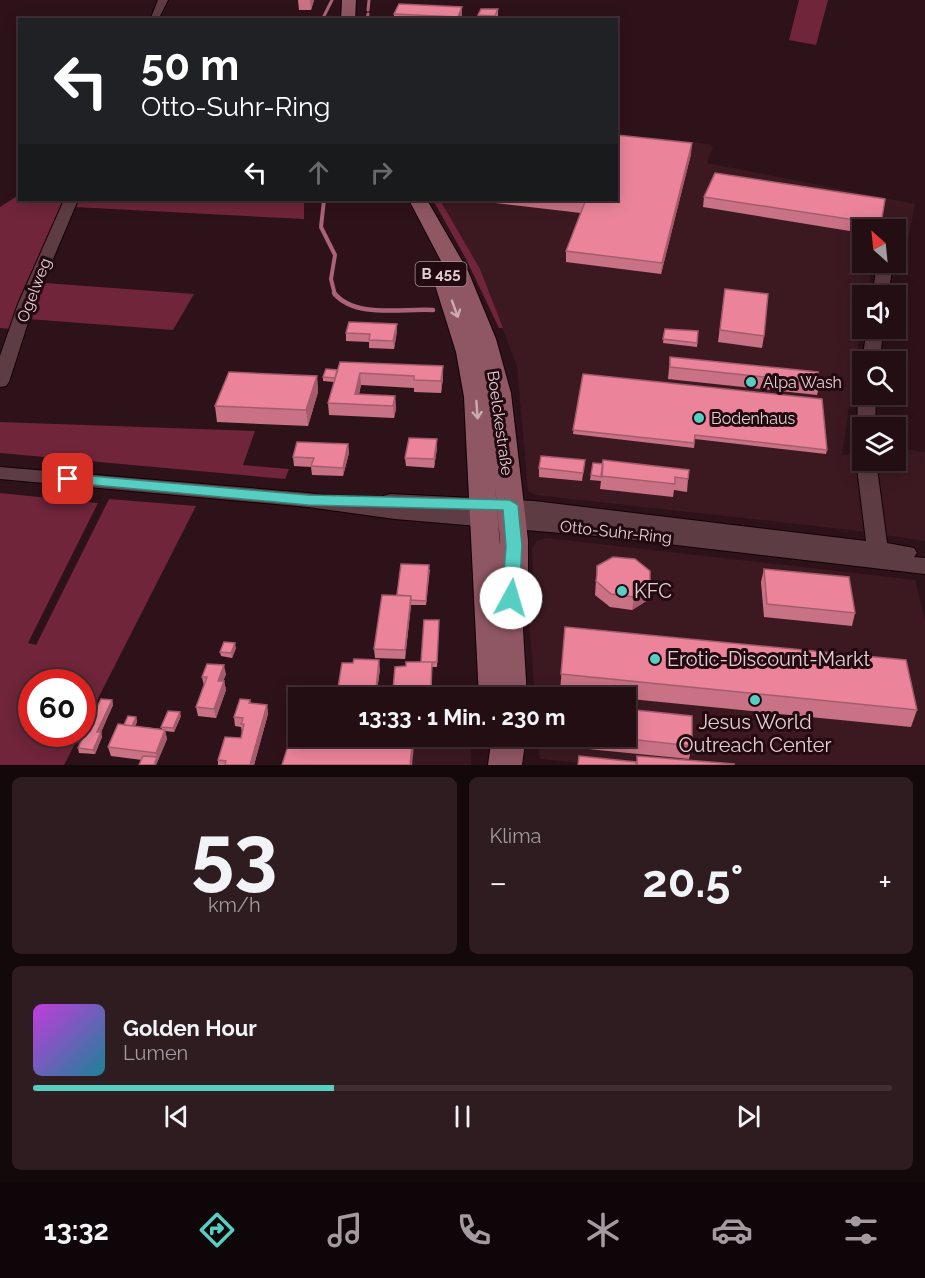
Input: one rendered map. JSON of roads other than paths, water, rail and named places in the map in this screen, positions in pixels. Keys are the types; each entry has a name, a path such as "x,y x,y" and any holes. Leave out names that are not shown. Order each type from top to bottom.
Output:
{"main road":[{"path":"348,18 349,0"},
{"path":"359,0 359,18"},
{"name":"Boelckestraße","path":"405,201 437,262 458,315 468,352 497,513 514,573 508,629 511,687"},
{"name":"Boelckestraße","path":"419,201 454,262 485,339 498,393 495,687"},
{"path":"499,747 500,765"},
{"path":"505,765 507,747"}],"street":[{"path":"154,18 163,0"},
{"name":"Ogelweg","path":"0,382 26,304 71,201"},
{"path":"867,471 878,555"},
{"name":"Otto-Suhr-Ring","path":"0,473 308,500 497,513 608,530 878,555 925,556"},
{"name":"Otto-Suhr-Ring","path":"878,555 925,566"}],"waterway":[{"path":"323,18 332,0"},
{"path":"368,10 369,0"},
{"path":"367,18 368,14"},
{"path":"324,201 321,227 335,255 331,279 335,294"},
{"path":"335,294 343,301 367,309 380,311 433,310"}],"place":[{"name":"Alpa Wash","path":"751,382"},
{"name":"Bodenhaus","path":"699,418"},
{"name":"KFC","path":"622,591"},
{"name":"Erotic-Discount-Markt","path":"655,659"},
{"name":"Jesus World Outreach Center","path":"755,700"}]}
